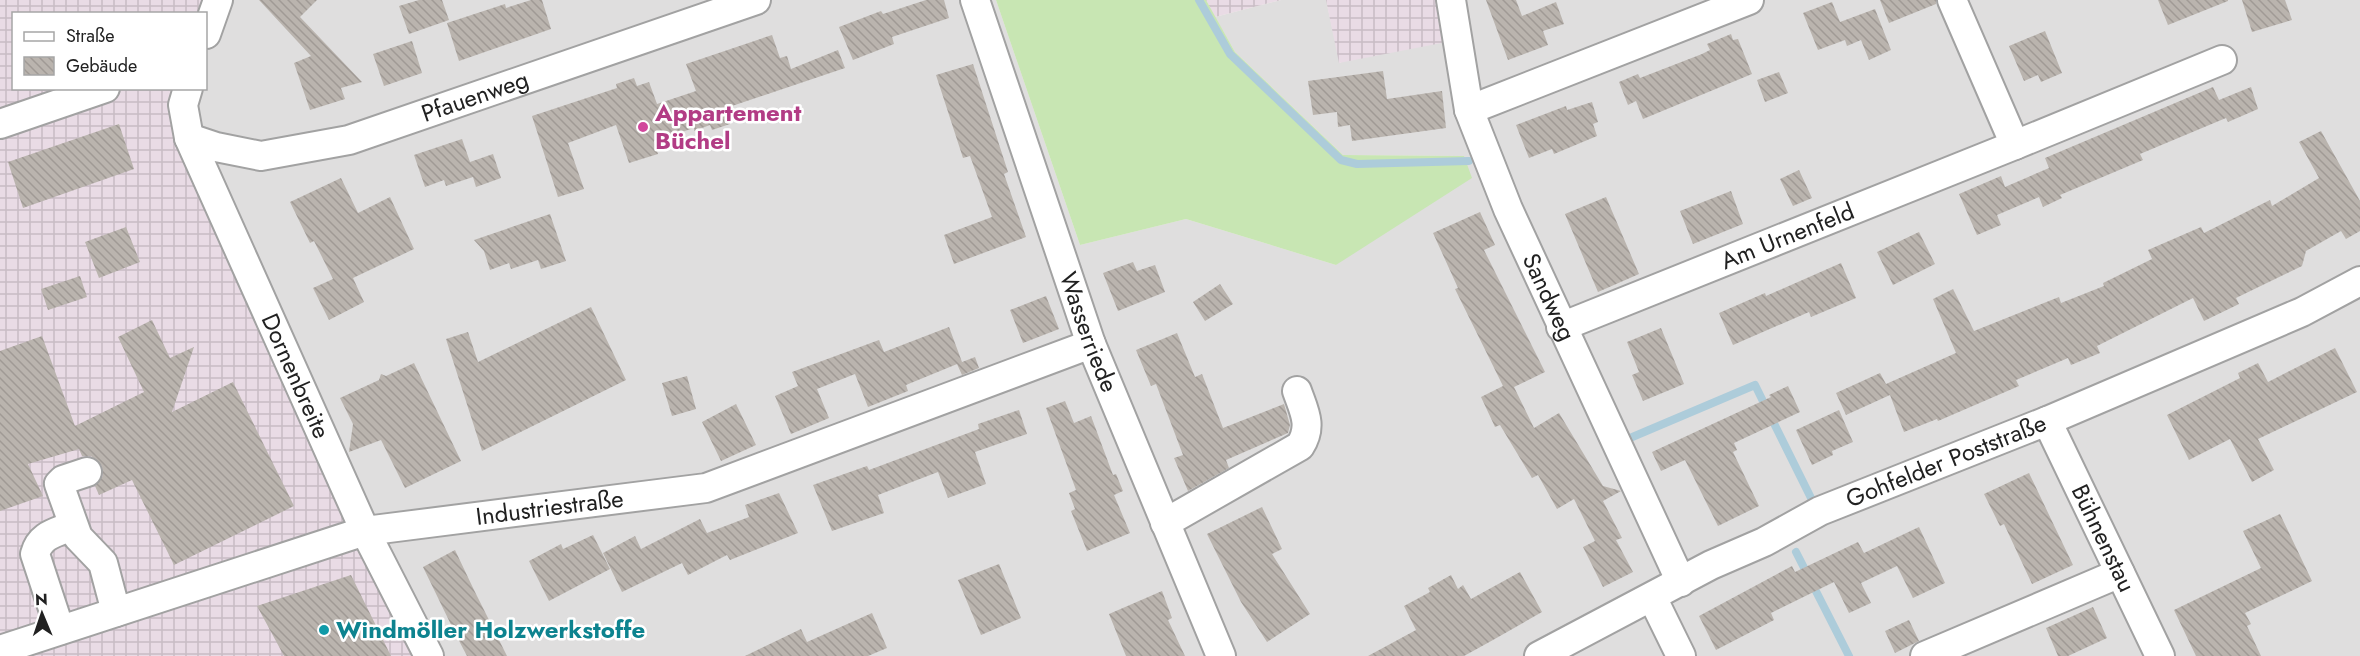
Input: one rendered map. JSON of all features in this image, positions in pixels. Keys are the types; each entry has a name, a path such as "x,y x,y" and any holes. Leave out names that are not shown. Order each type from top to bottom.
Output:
{"street":[{"path":"207,31 218,0"},
{"name":"Pfauenweg","path":"189,138 216,147 261,156 349,140 756,0"},
{"name":"Wasserriede","path":"975,0 1091,344 1221,656"},
{"name":"Sandweg","path":"1451,0 1469,110 1508,209 1681,582"},
{"path":"1469,110 1749,0"},
{"path":"1952,0 2015,145"},
{"name":"Am Urnenfeld","path":"1561,327 2222,60"},
{"path":"0,124 99,90"},
{"name":"Dornenbreite","path":"187,90 183,105 189,138 365,531 429,656"},
{"name":"Gohfelder Poststraße","path":"1539,656 1820,512 2047,421 2302,312 2360,281"},
{"name":"Industriestraße","path":"0,650 365,531 706,488 1091,344"},
{"path":"1165,523 1300,446 1307,435 1308,421 1297,391"},
{"name":"Bühnenstau","path":"2047,421 2160,656"},
{"path":"87,472 63,480 59,484 72,526 93,556 103,563 116,612"},
{"path":"60,630 35,554 38,544 44,538 72,526"},
{"path":"1924,656 2120,573"},
{"path":"1652,597 1681,656"}],"shaded area":[{"path":"0,0 211,0 207,12 12,12 12,90 178,90 422,656 0,656"},
{"path":"211,0 996,0 1080,245 1186,219 1336,265 1464,156 1343,155 1235,52 1215,17 1281,0 1326,0 1340,63 1446,0 2360,0 2360,656 422,656 178,90 207,90 207,12"},
{"path":"1206,0 1281,0 1215,17"},
{"path":"1326,0 1446,0 1452,41 1339,63"}],"green space":[{"path":"996,0 1206,0 1235,52 1343,155 1464,156 1472,178 1336,265 1186,219 1080,245"}],"building":[{"path":"259,0 317,0 300,17 362,82 341,88 345,99 310,110 294,63 311,56"},
{"path":"419,0 442,0 449,20 409,34 399,6"},
{"path":"531,0 542,0 551,29 459,61 447,23 505,4 506,8"},
{"path":"926,0 944,0 949,18 892,37 894,44 853,60 839,27 881,11 883,14"},
{"path":"1486,0 1516,0 1522,16 1556,2 1564,24 1543,31 1548,45 1508,60"},
{"path":"1880,0 1936,0 1936,4 1889,23"},
{"path":"2158,0 2228,0 2228,1 2168,25"},
{"path":"2242,0 2285,0 2292,20 2252,32"},
{"path":"1832,2 1840,22 1875,9 1891,50 1869,60 1861,40 1847,46 1845,40 1818,50 1803,13"},
{"path":"2045,31 2062,73 2041,82 2038,75 2024,81 2009,46"},
{"path":"1731,34 1733,40 1738,39 1752,74 1643,119 1636,101 1628,105 1619,82 1638,74 1640,78 1702,54 1710,50 1707,44"},
{"path":"772,35 780,58 787,56 791,69 838,50 845,68 732,106 733,109 726,111 730,124 712,130 710,125 694,131 694,128 654,141 658,154 629,163 616,125 568,143 584,189 558,197 532,116 617,88 616,84 634,78 637,86 649,82 657,104 696,91 686,64"},
{"path":"412,41 422,73 384,86 373,54"},
{"path":"973,64 1008,172 1004,174 1026,237 954,264 944,235 992,217 970,156 963,158 936,75"},
{"path":"1383,71 1387,99 1442,91 1446,128 1352,141 1350,125 1338,127 1337,112 1313,115 1308,81"},
{"path":"1779,72 1788,93 1765,102 1757,80"},
{"path":"2213,87 2219,100 2251,87 2258,109 2228,122 2226,118 2140,154 2143,160 2060,195 2062,198 2043,207 2039,197 1997,215 2001,225 1977,235 1959,194 2001,176 2005,187 2049,168 2045,158"},
{"path":"1592,102 1598,122 1593,124 1597,136 1554,154 1552,149 1529,158 1516,125 1566,106 1567,110"},
{"path":"119,124 134,169 23,208 8,162"},
{"path":"2321,131 2360,201 2360,231 2346,239 2341,231 2306,251 2302,266 2236,298 2239,304 2204,321 2193,298 2097,346 2100,353 2071,365 2068,358 2016,380 2019,386 1938,421 1937,419 1904,432 1890,395 1846,415 1836,393 1880,373 1886,384 1956,353 1933,299 1953,289 1974,331 2059,297 2061,303 2104,286 2103,283 2152,259 2148,250 2201,227 2204,233 2270,200 2272,206 2319,178 2299,142"},
{"path":"462,139 470,162 493,154 501,178 476,187 473,177 446,186 444,180 425,187 414,155"},
{"path":"1799,170 1812,198 1793,206 1780,179"},
{"path":"341,178 358,213 390,197 414,249 353,278 364,302 329,320 313,288 333,279 314,241 310,243 290,202"},
{"path":"1731,191 1743,224 1693,244 1680,211"},
{"path":"1606,197 1639,274 1598,292 1565,214"},
{"path":"1480,212 1495,245 1484,250 1545,372 1514,387 1534,428 1559,413 1603,486 1621,491 1603,501 1622,538 1616,540 1633,572 1603,587 1583,547 1595,541 1574,499 1557,509 1538,475 1532,478 1500,425 1495,427 1481,397 1503,386 1455,289 1458,288 1433,233"},
{"path":"550,214 566,261 541,269 538,260 511,269 509,263 490,270 484,251 474,240"},
{"path":"126,227 140,262 99,278 85,242"},
{"path":"1919,232 1935,264 1893,285 1877,252"},
{"path":"1133,262 1137,271 1155,265 1165,292 1118,311 1103,273"},
{"path":"1841,263 1856,298 1811,317 1809,312 1733,345 1719,313 1765,293 1766,296"},
{"path":"80,276 87,297 48,310 41,289"},
{"path":"1220,284 1233,304 1205,321 1193,302"},
{"path":"1046,296 1059,329 1023,343 1010,310"},
{"path":"591,307 626,380 482,451 446,339 468,332 478,362"},
{"path":"152,320 170,358 194,347 172,412 233,382 294,506 174,565 132,480 99,495 95,486 103,476 102,466 91,456 82,456 79,449 28,464 43,496 0,511 0,351 42,336 75,426 144,392 118,337"},
{"path":"949,327 962,362 906,385 908,391 868,407 855,374 817,389 829,418 791,434 775,396 798,386 792,372 879,340 884,352"},
{"path":"1661,328 1684,384 1643,401 1632,375 1639,372 1627,342"},
{"path":"1177,333 1195,377 1202,374 1223,428 1284,404 1290,425 1288,433 1226,460 1229,468 1188,491 1174,458 1183,455 1156,384 1151,386 1136,350"},
{"path":"2335,348 2357,392 2258,439 2274,470 2252,482 2230,439 2189,460 2167,415 2240,378 2238,373 2258,363 2268,382"},
{"path":"975,357 979,368 962,375 957,364"},
{"path":"414,363 461,461 405,488 381,440 349,452 353,424 340,398 379,380 381,374 386,376"},
{"path":"687,376 696,409 672,416 662,383"},
{"path":"1788,386 1800,412 1734,443 1737,450 1733,452 1759,506 1718,526 1685,460 1661,471 1652,452 1771,397 1769,395"},
{"path":"1065,401 1074,423 1091,416 1113,475 1116,474 1123,491 1114,495 1130,533 1087,551 1071,511 1075,509 1069,493 1076,490 1046,408"},
{"path":"736,404 756,445 721,461 702,422"},
{"path":"1019,410 1027,434 975,452 986,484 948,498 938,472 878,495 884,513 832,531 813,485 867,466 869,470 979,429 978,424"},
{"path":"1839,410 1853,442 1832,451 1833,455 1812,465 1796,430"},
{"path":"2029,473 2073,565 2032,584 2004,524 2000,526 1984,494"},
{"path":"779,493 798,533 730,560 727,555 688,575 682,563 622,592 603,553 635,536 641,549 700,519 707,533 749,517 745,505"},
{"path":"1262,507 1282,549 1272,554 1310,614 1267,642 1241,602 1207,534"},
{"path":"2280,514 2312,581 2245,613 2251,624 2247,626 2261,656 2196,656 2174,610 2261,568 2243,531"},
{"path":"1919,527 1945,583 1913,598 1897,566 1861,583 1871,603 1849,613 1834,582 1771,613 1774,620 1716,650 1699,616 1792,566 1795,572 1858,542 1864,553"},
{"path":"593,535 610,569 549,601 529,561 561,544 563,549"},
{"path":"455,550 507,656 467,656 456,635 423,567"},
{"path":"999,564 1021,618 981,635 958,580"},
{"path":"1520,572 1542,612 1493,640 1464,656 1368,656 1416,630 1404,606 1430,592 1428,588 1451,575 1458,589 1463,585 1471,599"},
{"name":"Windmöller Holzwerkstoffe","path":"351,575 391,656 284,656 257,606"},
{"path":"1162,591 1172,618 1168,620 1185,656 1126,656 1109,614"},
{"path":"2093,607 2107,638 2068,656 2058,656 2046,628"},
{"path":"872,613 887,648 868,656 745,656 801,629 807,642"},
{"path":"1909,620 1919,641 1895,653 1885,631"}],"waterway":[{"path":"1199,0 1230,54 1341,160 1357,164 1469,161"},
{"path":"1630,438 1755,385 1815,506"},
{"path":"1796,552 1849,656"}],"place":[{"name":"Appartement Büchel","path":"643,127"},
{"name":"Windmöller Holzwerkstoffe","path":"324,630"}]}
